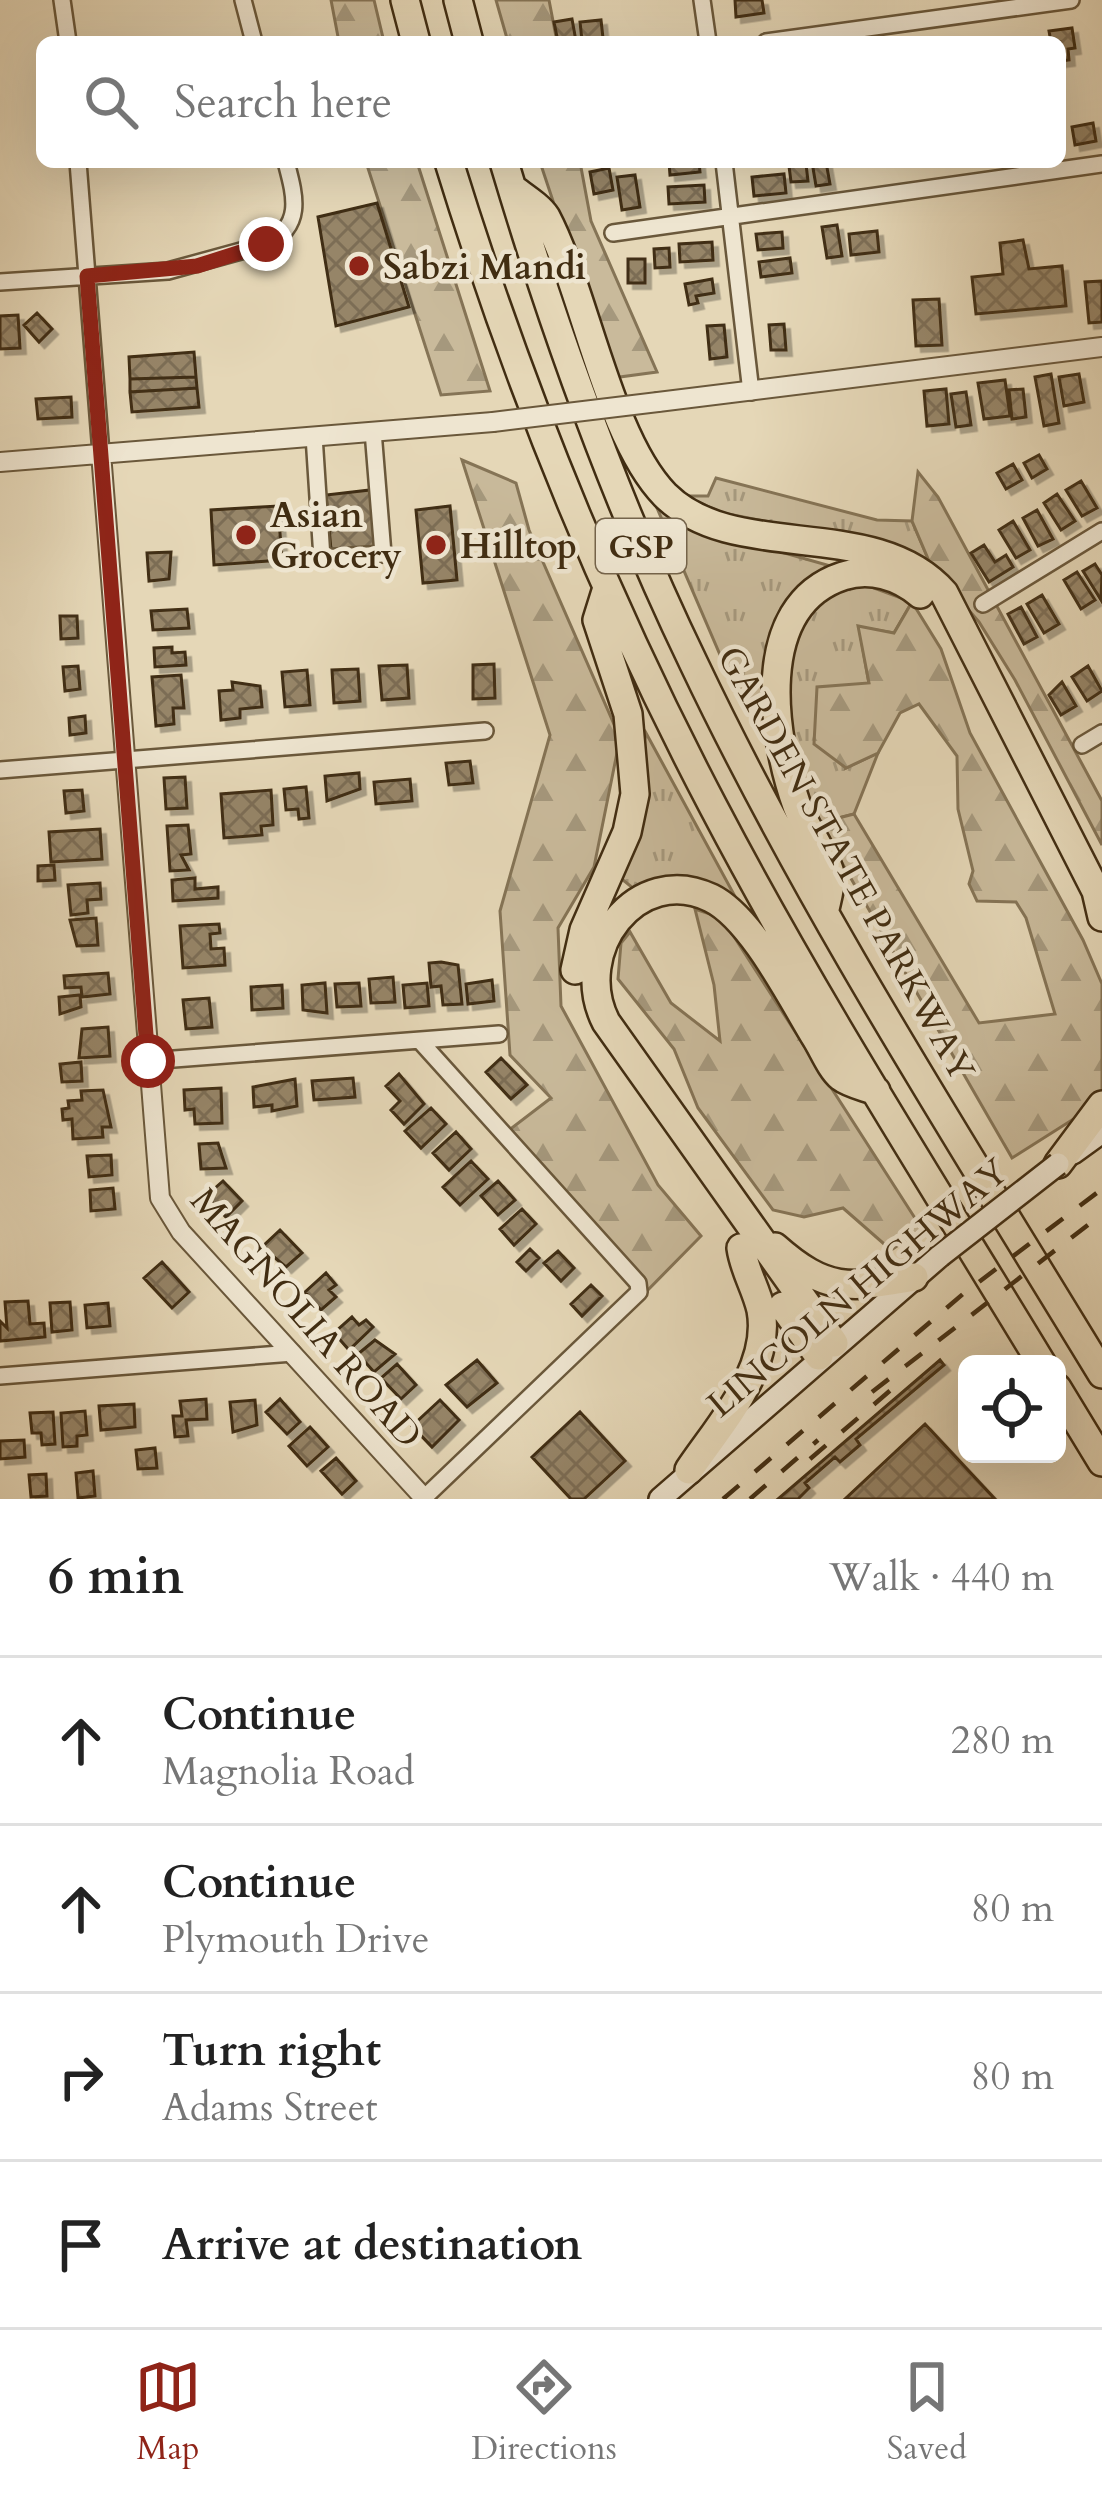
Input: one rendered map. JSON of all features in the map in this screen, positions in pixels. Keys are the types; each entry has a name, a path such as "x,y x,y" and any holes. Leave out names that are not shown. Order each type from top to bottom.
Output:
{"highway":[{"path":"405,0 414,36"},
{"path":"458,0 468,36"},
{"path":"451,168 528,400 607,588 715,809 876,1090 1037,1355"},
{"path":"508,175 544,213 621,413 664,494 705,520 883,555 918,569 957,612 983,664 986,683 1100,901"},
{"name":"GARDEN STATE PARKWAY","path":"508,175 562,343 643,550 742,761 1102,1374"},
{"path":"825,909 831,875 797,806 776,717 780,654 804,604 845,576 893,577 927,601 970,671 986,683"},
{"path":"607,588 597,620 628,714 634,794 622,846 580,941 577,993 603,1047 741,1248 826,1350"},
{"path":"826,1350 599,1009 594,962 602,938 638,904 674,892 700,894 720,904 748,933 841,1077 876,1090"},
{"path":"1058,1164 1102,1105"},
{"path":"740,1216 792,1262 826,1282 865,1286 914,1277"},
{"path":"689,1470 742,1389 759,1353 761,1311 741,1248"},
{"path":"1066,1403 1102,1462"}],"main road":[{"name":"LINCOLN HIGHWAY","path":"660,1499 826,1350 1102,1132"}],"street":[{"path":"62,0 67,36"},
{"path":"243,0 252,36"},
{"path":"702,0 707,36"},
{"path":"810,36 1071,0"},
{"path":"614,233 1102,164"},
{"path":"78,168 101,452"},
{"path":"0,282 197,266 280,237 293,220 296,203 287,168"},
{"path":"725,168 751,392"},
{"path":"0,462 493,422 1102,347"},
{"path":"314,436 322,558 383,554 374,431"},
{"name":"MAGNOLIA ROAD","path":"101,452 148,1061 164,1208 424,1498"},
{"path":"983,604 1102,531"},
{"path":"0,770 485,731"},
{"path":"1082,745 1102,734"},
{"path":"148,1061 499,1034"},
{"path":"420,1040 638,1283 638,1292 424,1498"},
{"path":"0,1376 293,1353"}],"green space":[{"path":"331,0 374,0 383,36 338,36"},
{"path":"496,0 549,0 556,36 506,36"},
{"path":"368,168 419,168 490,391 441,395"},
{"path":"542,168 581,168 591,221 657,372 612,378"},
{"path":"462,460 516,483 529,530 620,738 594,867 558,928 561,1006 658,1185 701,1236 640,1298 504,1134 551,1098 510,1055 500,911 550,735"},
{"path":"918,472 938,497 1102,801 1102,845 1015,680 979,622 932,568 912,521"},
{"path":"716,478 877,520 912,521 932,568 883,544 723,513 684,496 708,496"},
{"path":"651,494 710,532 827,565 801,592 770,744 721,657"},
{"path":"866,585 912,602 894,633 859,627 869,684 846,768 878,753 854,814 819,823 790,720 792,648 806,618 830,597"},
{"path":"912,602 941,649 970,733 1083,940 1102,984 1102,1101 1012,1158 819,823 854,814 979,1023 1055,1014 1026,918 1016,902 977,901 969,884 973,871 958,809 957,756 919,704 900,713 878,753 846,768 814,744 817,687 869,683 858,626 894,633"},
{"path":"646,733 737,900 639,893 618,876"},
{"path":"695,909 722,918 922,1229 891,1250 843,1208 804,1217 773,1210 698,1108 674,1049 618,979 621,943 630,932 671,1003 720,1041 714,985"}],"building":[{"path":"735,0 762,0 764,13 736,17"},
{"path":"572,19 575,36 557,36 554,22"},
{"path":"601,20 603,36 581,36 580,22"},
{"path":"1072,28 1075,48 1068,49 1069,60 1066,36 1050,36 1049,31"},
{"path":"1093,123 1096,141 1075,145 1072,127"},
{"path":"609,168 613,190 594,194 590,172"},
{"path":"669,168 700,168 700,172 670,175"},
{"path":"789,168 806,168 808,181 791,182"},
{"path":"813,168 827,168 830,184 816,186"},
{"path":"784,174 786,193 754,196 752,177"},
{"path":"635,175 640,207 622,210 617,177"},
{"path":"704,185 705,202 669,204 668,187"},
{"name":"Sabzi Mandi","path":"377,203 409,307 336,326 318,217"},
{"path":"837,225 842,256 827,258 822,227"},
{"path":"877,231 879,252 851,255 849,234"},
{"path":"782,232 783,248 758,250 756,234"},
{"path":"1023,240 1029,269 1062,266 1066,306 976,314 972,277 1003,274 1000,243"},
{"path":"712,242 713,260 680,262 679,244"},
{"path":"669,248 670,267 655,268 654,249"},
{"path":"790,258 792,273 761,277 759,262"},
{"path":"628,259 645,259 645,283 628,283"},
{"path":"712,279 714,293 696,296 698,303 689,305 685,284"},
{"path":"1102,281 1102,322 1089,323 1085,282"},
{"path":"939,299 942,345 916,346 913,300"},
{"path":"37,313 52,329 39,342 24,325"},
{"path":"18,315 20,348 0,349 0,316"},
{"path":"784,324 786,350 771,350 769,325"},
{"path":"724,325 727,357 710,359 707,326"},
{"path":"194,352 196,377 130,379 129,357"},
{"path":"1051,374 1059,423 1044,426 1035,377"},
{"path":"1079,374 1084,402 1064,406 1059,377"},
{"path":"196,377 197,388 130,392 130,379"},
{"path":"1005,380 1010,416 984,419 978,383"},
{"path":"197,388 199,407 132,412 130,392"},
{"path":"946,389 949,424 927,426 924,391"},
{"path":"1023,389 1026,417 1012,419 1009,390"},
{"path":"966,392 971,425 956,427 951,394"},
{"path":"71,397 72,417 38,419 36,399"},
{"path":"1039,455 1047,469 1032,478 1024,463"},
{"path":"1013,464 1022,480 1006,489 997,473"},
{"path":"1081,481 1097,508 1082,516 1066,490"},
{"path":"370,490 375,547 331,550 326,495"},
{"path":"1057,494 1075,521 1061,530 1044,503"},
{"name":"Asian Grocery","path":"278,506 282,560 214,565 211,510"},
{"name":"Hilltop","path":"450,506 457,580 423,583 416,510"},
{"path":"1037,510 1053,539 1038,546 1023,518"},
{"path":"1013,521 1030,550 1016,558 999,530"},
{"path":"984,545 995,562 1006,555 1013,567 989,582 971,553"},
{"path":"171,552 169,579 149,581 147,553"},
{"path":"1095,564 1102,575 1101,600 1083,571"},
{"path":"1077,572 1095,600 1081,609 1064,580"},
{"path":"1042,595 1059,624 1044,633 1027,604"},
{"path":"1021,607 1037,637 1024,644 1008,614"},
{"path":"187,609 189,628 153,630 151,611"},
{"path":"60,616 77,616 78,638 61,639"},
{"path":"172,647 172,653 185,652 186,665 155,667 154,648"},
{"path":"494,664 495,698 473,699 473,665"},
{"path":"407,665 409,698 382,700 379,666"},
{"path":"78,666 80,689 65,691 63,667"},
{"path":"1088,666 1102,691 1087,701 1072,677"},
{"path":"358,669 360,701 334,703 332,670"},
{"path":"307,670 310,705 285,707 282,672"},
{"path":"181,675 184,708 173,708 174,724 156,726 152,677"},
{"path":"232,682 260,686 262,707 240,709 240,718 221,720 219,691 233,690"},
{"path":"1062,682 1076,706 1061,715 1049,695"},
{"path":"85,716 86,733 70,735 69,718"},
{"path":"470,761 473,783 449,785 446,763"},
{"path":"359,773 360,789 327,801 325,776"},
{"path":"185,777 187,808 166,809 164,778"},
{"path":"410,779 412,801 376,804 374,782"},
{"path":"306,787 309,818 299,819 298,809 286,810 284,789"},
{"path":"82,790 84,811 66,813 64,791"},
{"path":"271,790 273,825 261,826 262,835 224,838 221,794"},
{"path":"188,825 191,854 181,855 189,870 170,871 167,826"},
{"path":"100,829 102,859 51,862 49,832"},
{"path":"54,865 55,880 38,881 38,866"},
{"path":"195,878 195,889 218,887 218,898 173,901 172,880"},
{"path":"100,883 101,899 87,900 88,913 71,915 68,885"},
{"path":"96,918 98,945 77,946 70,920"},
{"path":"219,924 220,933 210,934 211,949 224,948 225,965 183,968 180,926"},
{"path":"429,963 458,965 462,1004 443,1005 441,986 431,987"},
{"path":"108,973 110,994 82,997 81,987 65,988 64,976"},
{"path":"393,977 395,1002 371,1003 369,979"},
{"path":"492,980 494,1001 468,1004 466,984"},
{"path":"325,983 327,1013 303,1010 302,985"},
{"path":"359,983 361,1006 337,1007 335,984"},
{"path":"427,983 429,1006 405,1008 403,985"},
{"path":"282,985 283,1008 252,1010 251,987"},
{"path":"80,995 81,1007 60,1014 59,997"},
{"path":"209,998 212,1027 186,1029 183,1000"},
{"path":"108,1027 110,1056 79,1058 82,1029"},
{"path":"501,1058 527,1085 511,1099 486,1072"},
{"path":"81,1062 82,1081 62,1082 60,1064"},
{"path":"399,1074 424,1104 404,1124 391,1110 400,1101 386,1086"},
{"path":"353,1078 355,1097 314,1100 312,1081"},
{"path":"295,1079 297,1106 272,1111 272,1105 254,1107 253,1087"},
{"path":"221,1088 222,1123 195,1124 194,1109 185,1110 184,1090"},
{"path":"103,1090 111,1127 102,1127 103,1137 73,1139 72,1119 63,1120 62,1109 69,1108 68,1101 82,1100 81,1091"},
{"path":"431,1108 446,1124 421,1148 405,1131"},
{"path":"456,1132 471,1149 449,1170 433,1153"},
{"path":"218,1143 226,1168 201,1169 199,1144"},
{"path":"111,1155 112,1175 89,1177 87,1156"},
{"path":"471,1161 488,1179 460,1205 443,1187"},
{"path":"223,1181 242,1201 226,1217 206,1196"},
{"path":"498,1181 515,1200 498,1215 481,1196"},
{"path":"113,1188 115,1209 91,1211 90,1190"},
{"path":"522,1209 536,1224 514,1245 500,1229"},
{"path":"280,1230 302,1253 286,1267 262,1247"},
{"path":"530,1249 539,1258 526,1271 517,1262"},
{"path":"558,1251 574,1268 561,1281 544,1263"},
{"path":"162,1262 189,1292 172,1308 144,1278"},
{"path":"326,1273 336,1285 329,1290 336,1297 321,1310 305,1292"},
{"path":"591,1285 602,1296 582,1316 571,1304"},
{"path":"28,1301 30,1324 44,1323 45,1337 0,1341 0,1321 7,1328 5,1302"},
{"path":"70,1302 72,1330 52,1332 50,1303"},
{"path":"108,1303 110,1326 87,1328 85,1305"},
{"path":"352,1317 359,1325 366,1320 373,1327 349,1350 334,1333"},
{"path":"375,1340 395,1354 374,1372 358,1354"},
{"path":"477,1360 497,1383 467,1407 446,1385"},
{"path":"940,1360 944,1365 856,1439 860,1445 840,1462 835,1457 805,1483 809,1488 798,1499 778,1499"},
{"path":"397,1364 416,1385 401,1399 381,1378"},
{"path":"206,1399 207,1419 186,1420 188,1436 175,1437 173,1416 182,1416 180,1401"},
{"path":"280,1399 300,1422 287,1434 266,1412"},
{"path":"255,1400 257,1425 233,1432 230,1402"},
{"path":"440,1400 459,1420 432,1447 412,1426"},
{"path":"134,1404 135,1427 101,1430 99,1406"},
{"path":"85,1411 87,1435 77,1436 77,1446 63,1447 61,1413"},
{"path":"53,1412 55,1444 42,1445 41,1433 32,1433 30,1413"},
{"path":"580,1412 625,1461 584,1499 571,1499 532,1457"},
{"path":"925,1424 995,1499 845,1499"},
{"path":"310,1427 328,1447 307,1466 289,1446"},
{"path":"24,1440 25,1457 0,1459 0,1441"},
{"path":"155,1448 157,1468 138,1469 136,1450"},
{"path":"336,1458 356,1481 342,1494 321,1471"},
{"path":"93,1471 95,1496 78,1498 76,1473"},
{"path":"46,1474 47,1496 31,1497 29,1475"}],"railway":[{"path":"723,1499 963,1294 1102,1189"},
{"path":"872,1392 1102,1214"},
{"path":"810,1459 892,1389"},
{"path":"750,1499 818,1440"}],"place":[{"name":"Sabzi Mandi","path":"359,266"},
{"name":"Asian Grocery","path":"246,535"},
{"name":"Hilltop","path":"436,545"}],"route":[{"path":"148,1061 87,276 197,266 266,244"}]}
